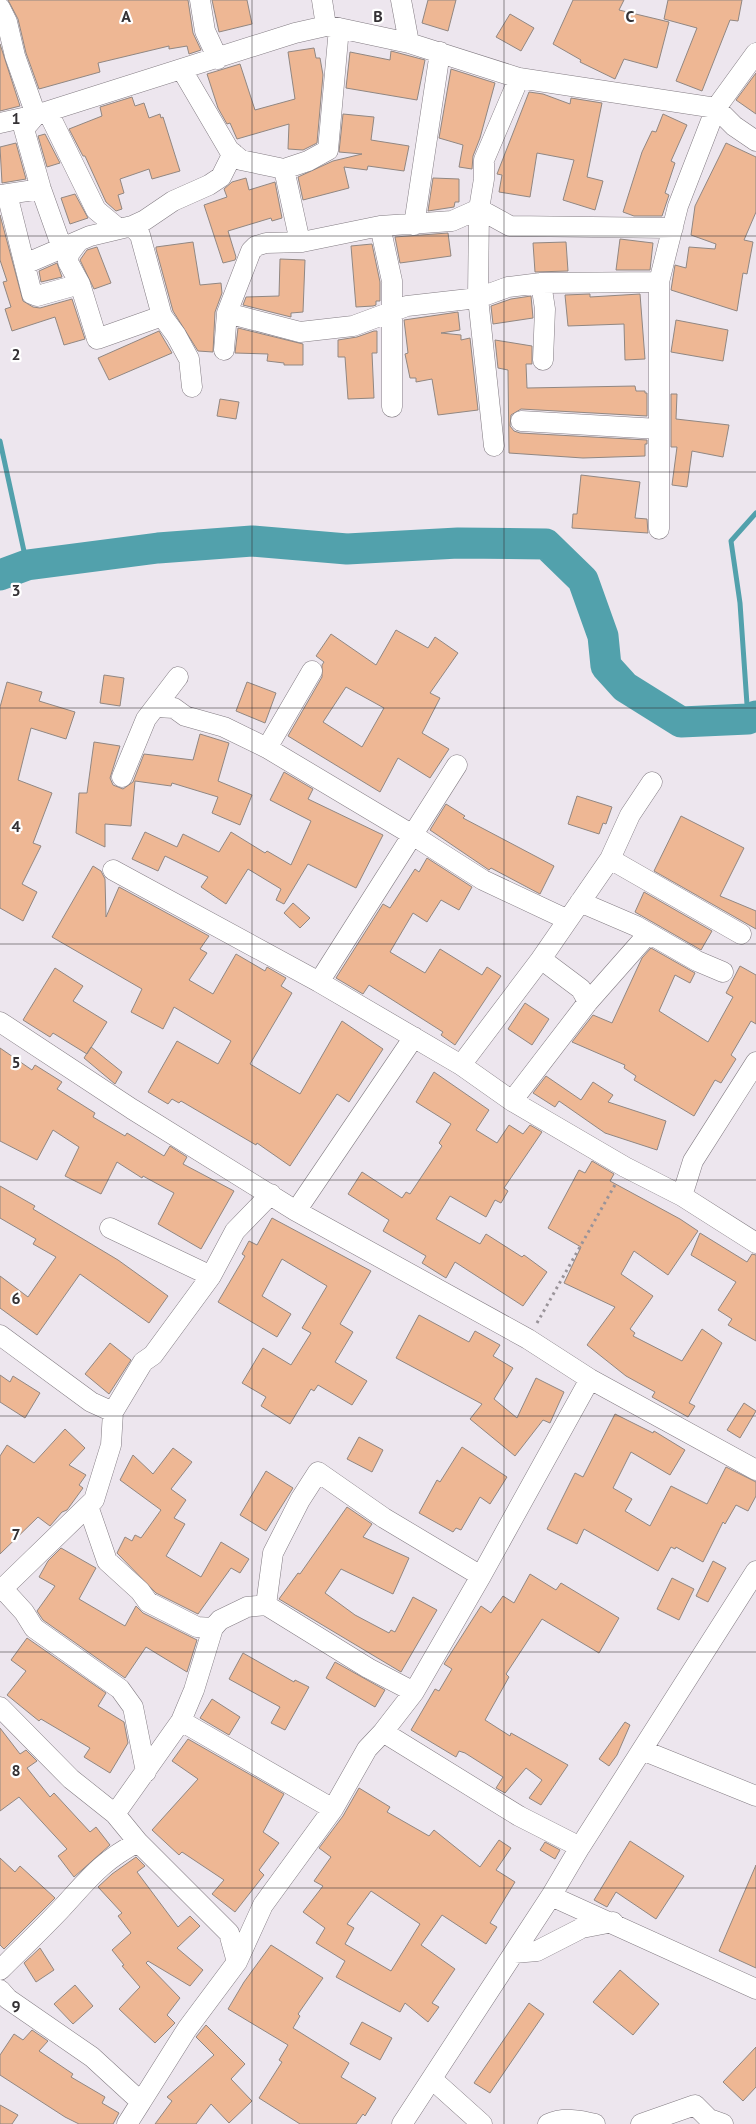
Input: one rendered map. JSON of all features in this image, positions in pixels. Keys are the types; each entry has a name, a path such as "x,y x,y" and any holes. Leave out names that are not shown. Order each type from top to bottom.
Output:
{"street":[{"path":"200,0 205,31 218,59"},
{"path":"182,70 233,153 241,160 284,169 308,161 328,150 333,27 322,0"},
{"path":"401,0 409,43"},
{"path":"0,8 7,22 15,56 42,114 96,210 134,228 162,316 176,334 189,359 192,387"},
{"path":"0,123 42,114 295,33 333,27 409,43 519,78 716,108 734,126 756,141"},
{"path":"414,225 440,52"},
{"path":"659,529 659,282 678,206 716,108 756,53"},
{"path":"494,446 478,298 479,209 484,179 484,160 519,78"},
{"path":"42,114 24,129 41,189 70,245 67,258 80,284 97,339 162,316"},
{"path":"24,264 70,245 134,228 173,201 209,185 220,177 233,153"},
{"path":"284,169 300,242"},
{"path":"41,189 3,195 32,294 37,296 80,284"},
{"path":"224,350 226,313 251,251 256,246 266,242 300,242 380,226 452,221 479,209"},
{"path":"479,209 510,226 672,228"},
{"path":"380,226 392,281 392,407"},
{"path":"226,313 300,332 353,326 407,306 478,298 508,286 541,282 659,282"},
{"path":"541,282 545,309 543,360"},
{"path":"521,421 659,429"},
{"path":"267,748 312,671"},
{"path":"122,777 146,719 178,677"},
{"path":"156,707 174,708 186,716 224,727 267,748 411,834 483,880 566,920"},
{"path":"319,982 457,764"},
{"path":"461,1065 541,959 566,920 610,859 630,815 652,782"},
{"path":"610,859 741,934"},
{"path":"114,870 319,982 414,1037 461,1065 512,1101 625,1167 682,1196 756,1243"},
{"path":"580,902 648,934 697,961 723,972"},
{"path":"512,1101 588,1002 648,934"},
{"path":"541,959 581,989 588,1002"},
{"path":"0,1022 132,1109 296,1211 528,1339 590,1379 756,1470"},
{"path":"296,1211 414,1037"},
{"path":"682,1196 693,1161 756,1062"},
{"path":"146,1772 132,1707 120,1689 34,1628 24,1612 2,1590 94,1500 111,1446 114,1412 143,1362 153,1355 211,1276 235,1231 271,1194"},
{"path":"110,1228 211,1276"},
{"path":"0,1335 91,1402 114,1412"},
{"path":"127,2124 187,2029 237,1962 263,1905 333,1809 367,1749 384,1732 414,1692 481,1576 590,1379"},
{"path":"266,1605 273,1553 300,1500 318,1472 384,1518 481,1576"},
{"path":"88,1506 107,1561 148,1602 197,1627 213,1628"},
{"path":"402,2124 433,2080 551,1896 580,1847 756,1571"},
{"path":"115,1814 180,1721 194,1690 213,1628 220,1620 247,1607 266,1605 368,1668 414,1692"},
{"path":"0,1707 70,1779 115,1814 138,1842 229,1934 237,1962"},
{"path":"180,1721 333,1809"},
{"path":"384,1732 519,1816 580,1847"},
{"path":"642,1750 756,1796"},
{"path":"0,1970 60,1910 95,1870 114,1854 138,1842"},
{"path":"551,1896 613,1922 756,1989"},
{"path":"514,1953 537,1951 582,1928 613,1922"},
{"path":"3,2000 92,2057 141,2102"},
{"path":"433,2080 482,2124"},
{"path":"641,2124 695,2105 709,2119 723,2124"},
{"path":"548,2124 556,2120 581,2121 595,2124"}],"path":[{"path":"528,1339 625,1167"}],"building":[{"path":"8,0 188,0 193,33 201,50 189,54 187,46 169,49 169,46 98,63 100,72 39,89 26,53 18,19"},
{"path":"212,0 247,0 252,24 219,32"},
{"path":"428,0 456,0 448,31 422,23"},
{"path":"573,0 624,0 619,10 669,22 657,68 624,59 615,79 580,62 581,60 553,44"},
{"path":"668,0 742,0 738,21 730,20 702,91 676,81 697,28 664,19"},
{"path":"510,14 534,28 521,51 496,37"},
{"path":"0,44 20,106 0,111"},
{"path":"314,48 316,58 320,58 323,75 317,143 303,150 288,149 289,124 237,139 230,123 227,124 218,108 207,74 240,64 255,110 295,99 288,52"},
{"path":"391,51 425,60 417,100 346,88 350,52 390,60"},
{"path":"451,69 495,83 480,138 473,156 472,169 459,167 463,145 439,138"},
{"path":"756,73 756,114 736,100"},
{"path":"529,92 543,94 570,104 571,98 602,103 587,177 603,181 595,210 563,200 574,160 537,153 530,197 499,192 502,175 497,174"},
{"path":"132,97 135,106 144,103 149,118 160,114 161,118 163,117 180,171 152,179 149,169 120,179 124,193 118,195 122,209 116,211 106,202 85,156 83,156 69,129 102,116 100,107"},
{"path":"343,114 374,117 371,140 409,146 404,171 368,166 367,170 344,167 349,188 303,200 298,177 333,161 362,154 339,152"},
{"path":"663,114 687,125 671,161 675,163 665,193 669,195 662,216 634,216 623,212 642,152 652,131 656,132"},
{"path":"45,134 60,163 47,167 38,136"},
{"path":"16,143 26,179 2,183 0,147"},
{"path":"726,143 756,157 756,212 744,240 753,242 747,274 743,273 737,311 671,290 675,265 686,268 689,247 715,249 716,244 691,235 695,206"},
{"path":"246,178 249,190 275,182 282,218 272,221 271,218 228,231 236,257 235,260 223,263 204,205 227,197 224,189 232,182"},
{"path":"433,178 459,179 459,202 455,202 454,207 428,211"},
{"path":"75,194 88,218 70,224 61,198"},
{"path":"0,215 23,301 33,307 40,308 72,299 85,339 64,345 55,317 12,331 5,309 11,307 3,282 7,281 0,260"},
{"path":"448,233 451,256 400,263 395,237"},
{"path":"620,239 653,243 650,270 616,270"},
{"path":"193,242 200,285 221,283 222,293 215,312 213,352 198,351 173,311 156,249 156,247"},
{"path":"566,242 568,271 535,272 533,243"},
{"path":"372,244 380,282 380,301 376,301 376,305 373,306 356,307 351,246"},
{"path":"97,247 111,283 94,289 80,260 87,250"},
{"path":"280,259 305,260 303,312 291,313 291,317 243,305 246,297 279,296"},
{"path":"57,263 62,277 41,282 39,271"},
{"path":"590,294 590,297 640,294 645,359 625,360 624,324 568,326 565,295"},
{"path":"531,296 533,318 493,324 491,306 511,299"},
{"path":"458,312 460,330 441,333 461,335 461,340 470,338 478,410 438,415 432,379 416,382 416,378 410,378 405,354 408,353 404,320"},
{"path":"676,320 728,330 723,361 671,352"},
{"path":"238,328 303,344 303,365 284,365 284,363 267,361 268,354 235,353"},
{"path":"159,331 172,353 109,380 98,358"},
{"path":"377,331 377,353 372,353 374,398 348,399 345,357 338,357 338,340 357,337"},
{"path":"495,340 532,346 532,364 526,364 527,388 635,386 636,391 645,391 647,393 647,416 521,409 511,415 510,426 514,431 520,433 647,440 645,456 583,458 509,453 508,370 498,368"},
{"path":"671,394 677,394 676,419 729,425 723,457 692,451 687,487 672,485 677,447 671,447"},
{"path":"220,399 239,402 236,419 217,416"},
{"path":"581,475 640,482 635,518 647,519 648,533 572,528 573,514 577,514"},
{"path":"396,630 428,648 435,637 458,653 430,693 440,698 422,733 449,749 430,778 398,758 380,792 288,736 322,677 322,665 324,662 316,656 331,634 376,665","holes":["346,687 384,708 362,747 323,722"]},
{"path":"104,675 124,678 120,706 100,703"},
{"path":"7,682 42,692 39,701 75,712 66,739 31,728 18,780 52,793 33,843 41,846 22,884 37,892 23,921 0,908 0,707"},
{"path":"247,682 276,693 265,723 236,711"},
{"path":"200,734 229,743 218,781 252,795 240,825 212,813 218,797 172,783 171,786 135,781 131,826 105,824 105,847 76,833 79,793 87,793 94,742 120,746 110,778 113,785 123,789 133,782 144,754 193,760"},
{"path":"284,772 313,789 308,799 383,835 356,888 308,864 284,904 276,900 281,889 248,869 226,904 201,887 208,877 165,856 158,871 132,859 145,832 177,847 183,834 219,852 231,832 265,853 267,851 291,865 311,821 270,800"},
{"path":"577,796 612,807 606,824 603,823 599,834 568,824"},
{"path":"446,804 465,816 463,818 554,866 540,894 491,868 489,870 430,830"},
{"path":"681,816 744,848 720,896 756,911 756,929 654,871"},
{"path":"427,858 472,887 459,910 441,900 427,922 413,913 390,952 425,973 440,949 482,975 487,967 501,976 455,1045 441,1035 443,1032 369,985 363,994 336,978 383,904 390,908 415,869 419,872"},
{"path":"93,866 101,871 105,879 106,917 119,887 209,936 200,949 207,953 189,980 213,994 236,954 265,971 267,967 286,978 281,986 292,993 250,1064 300,1094 342,1021 383,1049 349,1102 337,1094 290,1166 257,1143 256,1145 181,1101 179,1103 172,1099 168,1104 148,1092 177,1041 218,1064 231,1041 174,1007 163,1029 131,1012 142,989 52,937"},
{"path":"644,892 712,931 701,950 635,912"},
{"path":"293,903 310,918 300,928 284,913"},
{"path":"651,948 695,973 690,983 675,975 659,1011 708,1042 733,997 726,993 740,966 756,975 756,1024 751,1021 731,1055 736,1059 721,1083 715,1080 694,1116 634,1080 636,1076 624,1068 625,1065 572,1042 593,1015 612,1023 642,958"},
{"path":"55,968 83,986 73,1001 107,1022 87,1054 53,1033 50,1037 23,1020"},
{"path":"525,1003 549,1019 532,1045 508,1029"},
{"path":"91,1047 122,1072 115,1084 84,1058"},
{"path":"0,1048 32,1070 35,1065 62,1082 57,1089 95,1113 93,1117 125,1136 127,1133 164,1156 170,1146 187,1157 183,1164 234,1191 201,1249 158,1224 174,1193 143,1176 142,1178 117,1162 101,1194 65,1176 79,1147 53,1130 37,1160 0,1141"},
{"path":"434,1072 489,1110 476,1130 497,1143 509,1125 523,1134 530,1125 542,1132 504,1188 508,1191 501,1203 495,1200 486,1217 450,1196 436,1219 480,1244 486,1234 522,1257 524,1255 547,1272 523,1306 455,1262 446,1278 422,1263 426,1256 383,1231 389,1220 348,1194 362,1172 402,1198 406,1192 410,1194 442,1146 439,1143 451,1124 416,1102"},
{"path":"546,1076 581,1100 593,1082 613,1095 608,1102 666,1121 657,1150 605,1133 559,1101 555,1107 533,1093"},
{"path":"592,1161 614,1174 610,1181 680,1219 698,1231 668,1275 634,1251 621,1274 653,1296 630,1329 635,1333 633,1336 682,1361 702,1329 722,1343 689,1403 695,1406 688,1417 652,1397 655,1392 626,1376 587,1345 615,1307 564,1283 581,1247 548,1228 579,1170 585,1173"},
{"path":"0,1186 35,1206 33,1209 118,1260 168,1296 149,1323 80,1274 37,1335 0,1308 0,1276 28,1297 56,1257 33,1244 36,1239 0,1218"},
{"path":"272,1218 371,1271 340,1324 353,1332 335,1362 367,1381 352,1405 318,1385 314,1391 311,1389 290,1424 261,1406 266,1397 242,1383 263,1348 291,1365 311,1333 302,1328 327,1286 282,1259 262,1296 291,1314 277,1337 218,1302 245,1256 242,1254 249,1241 257,1245"},
{"path":"700,1233 747,1262 752,1254 756,1255 756,1341 728,1325 732,1319 718,1310 736,1282 691,1255"},
{"path":"419,1315 469,1342 475,1331 500,1345 493,1356 513,1368 494,1399 517,1418 536,1378 564,1392 550,1423 543,1420 515,1456 470,1419 482,1404 396,1358"},
{"path":"110,1343 131,1360 109,1394 85,1374"},
{"path":"0,1375 10,1382 13,1376 40,1393 25,1418 0,1402"},
{"path":"744,1403 756,1411 740,1438 727,1430"},
{"path":"615,1414 653,1433 654,1431 685,1450 670,1475 631,1452 613,1488 632,1499 625,1511 650,1526 671,1486 707,1504 726,1467 756,1482 756,1496 748,1511 736,1505 725,1524 723,1522 703,1562 676,1547 675,1549 671,1547 658,1571 584,1529 577,1544 547,1529 575,1473 583,1477"},
{"path":"65,1429 85,1448 69,1465 86,1475 79,1485 83,1488 67,1510 62,1512 50,1526 38,1517 0,1554 0,1456 7,1445 34,1463"},
{"path":"359,1437 383,1450 372,1472 347,1459"},
{"path":"462,1447 507,1477 490,1504 480,1497 461,1530 456,1528 453,1532 419,1513 437,1480 440,1482"},
{"path":"173,1448 192,1462 171,1489 186,1500 174,1518 185,1524 166,1556 201,1577 221,1542 249,1559 240,1573 231,1568 198,1614 156,1593 117,1553 125,1537 132,1541 135,1535 141,1538 161,1510 120,1480 133,1455 153,1474"},
{"path":"266,1471 293,1488 266,1531 240,1515"},
{"path":"347,1507 372,1524 363,1537 409,1558 393,1594 341,1569 325,1593 355,1615 389,1633 391,1630 395,1632 413,1597 437,1610 401,1672 279,1599 298,1573 300,1574"},
{"path":"61,1548 96,1568 79,1599 125,1626 136,1606 143,1613 197,1640 187,1672 146,1647 125,1678 43,1620 37,1611 55,1586 39,1577 48,1561"},
{"path":"713,1561 726,1568 708,1602 696,1596"},
{"path":"530,1574 556,1590 561,1583 619,1618 599,1653 542,1619 506,1674 509,1677 485,1720 510,1736 511,1733 568,1765 541,1805 529,1798 542,1780 526,1768 505,1793 496,1788 503,1777 465,1753 459,1751 456,1757 411,1730 435,1689 439,1691 452,1669 444,1664 481,1606 491,1613 503,1596 514,1603"},
{"path":"672,1578 694,1589 679,1620 657,1609"},
{"path":"27,1638 106,1693 98,1706 124,1722 128,1743 110,1773 84,1757 90,1748 41,1719 39,1721 7,1695 26,1671 11,1660"},
{"path":"243,1653 294,1682 295,1680 309,1687 285,1730 271,1723 280,1707 229,1679"},
{"path":"335,1662 385,1690 375,1707 326,1678"},
{"path":"212,1699 240,1717 229,1735 200,1718"},
{"path":"625,1722 630,1725 617,1755 609,1766 599,1759"},
{"path":"0,1728 20,1754 26,1750 37,1761 27,1768 50,1797 54,1793 90,1832 96,1827 110,1845 74,1877 58,1856 67,1849 19,1797 0,1811"},
{"path":"188,1739 284,1794 263,1832 279,1843 259,1870 264,1875 235,1912 212,1894 224,1880 182,1852 179,1855 152,1830 198,1779 172,1761"},
{"path":"359,1788 390,1807 387,1812 429,1836 434,1830 480,1867 499,1840 511,1848 496,1870 515,1882 490,1923 497,1927 486,1944 442,1915 421,1945 455,1969 432,2003 439,2007 428,2022 405,2003 400,2012 336,1977 345,1961 316,1943 325,1928 303,1912 323,1886 314,1881 331,1857 319,1848 343,1816","holes":["371,1891 420,1924 391,1971 345,1944 354,1928 347,1924"]},
{"path":"630,1841 684,1876 656,1919 616,1892 607,1907 594,1900"},
{"path":"545,1842 560,1850 555,1859 540,1850"},
{"path":"136,1857 145,1866 137,1872 178,1927 190,1916 200,1926 177,1948 203,1970 190,1986 148,1961 146,1963 180,1998 167,2015 175,2023 155,2043 119,2009 140,1987 122,1966 124,1965 112,1950 131,1933 118,1916 122,1913 98,1887 112,1874"},
{"path":"0,1858 15,1872 20,1866 55,1898 4,1949 0,1945"},
{"path":"756,1865 756,1968 719,1951"},
{"path":"271,1945 323,1978 298,2014 300,2016 293,2028 349,2063 341,2077 376,2098 365,2116 363,2114 356,2124 300,2124 259,2098 282,2062 279,2060 288,2045 228,2009 244,1982"},
{"path":"40,1948 54,1970 36,1982 24,1963"},
{"path":"620,1970 659,2004 633,2035 593,2002"},
{"path":"75,1985 93,2006 73,2024 54,2004"},
{"path":"529,2003 544,2014 490,2093 474,2083"},
{"path":"362,2022 392,2038 380,2060 350,2044"},
{"path":"206,2025 245,2064 231,2079 252,2101 229,2123 211,2104 196,2124 155,2124 172,2101 167,2097 214,2055 196,2037"},
{"path":"32,2030 48,2041 39,2051 73,2074 71,2077 105,2097 102,2103 119,2113 113,2124 79,2124 0,2075 0,2055 14,2034 23,2040"},
{"path":"756,2047 756,2087 743,2101 723,2082"},
{"path":"0,2105 18,2115 12,2124 0,2124"}],"waterway":[{"path":"0,441 27,565"},
{"path":"748,719 740,603 731,541 756,513"},
{"path":"0,575 27,565 158,548 252,541 347,549 458,543 546,544 583,580 603,636 606,666 625,687 681,722 748,719 756,716"}]}
